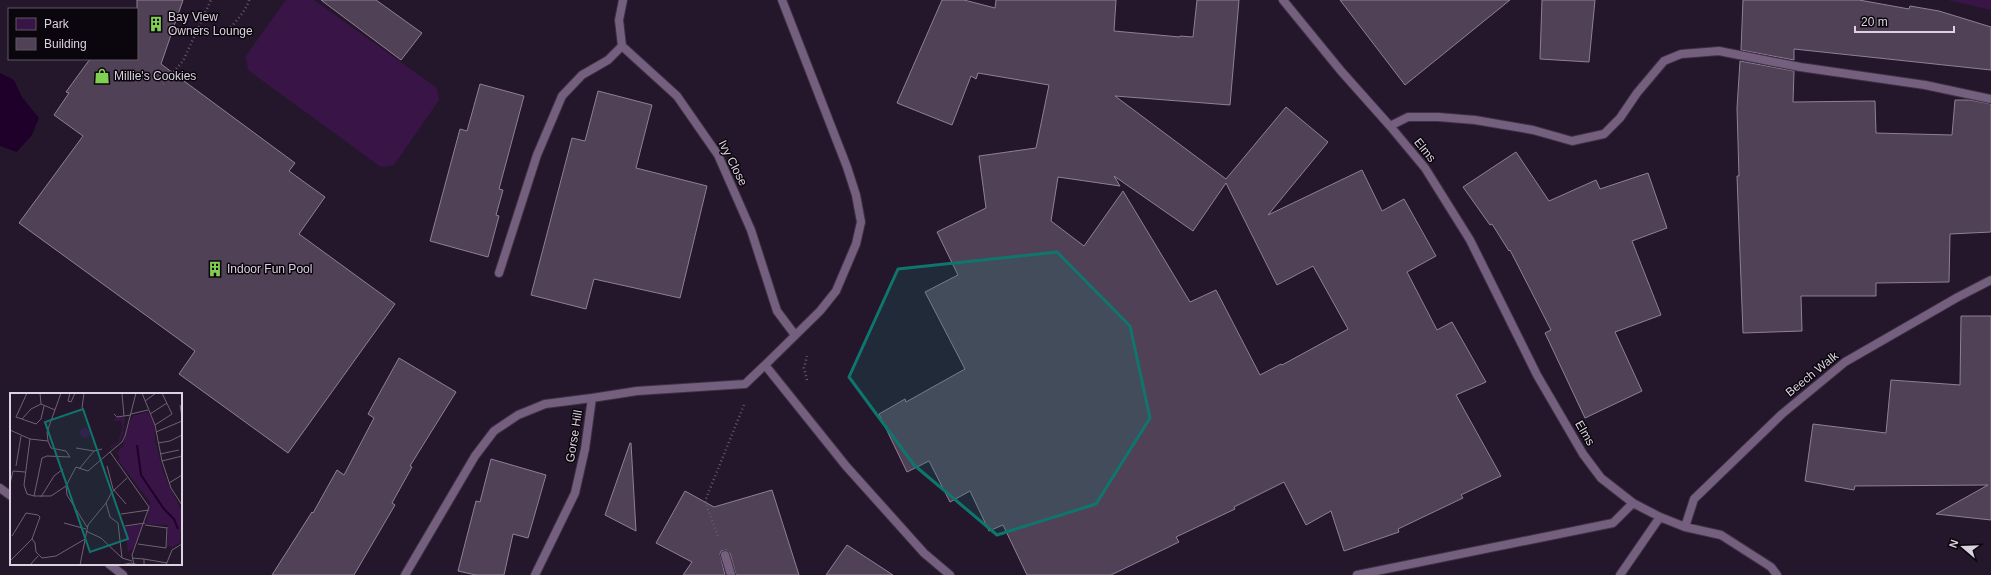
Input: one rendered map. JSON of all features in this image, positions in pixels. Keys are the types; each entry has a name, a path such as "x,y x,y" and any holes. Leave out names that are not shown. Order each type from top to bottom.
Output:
{"lane":[{"path":"499,273 537,155 562,96 582,75 608,60 622,46 619,20 623,0"},
{"path":"592,398 637,391 745,384 820,311 836,291 856,244 860,222 856,195 847,167 782,0"},
{"name":"Elms","path":"1283,0 1341,71 1425,168 1470,240 1537,375 1583,454 1601,478 1633,503 1660,517 1685,527 1721,535 1771,567 1777,575"},
{"name":"Ivy Close","path":"622,46 677,96 718,155 751,230 777,311 795,335"},
{"path":"1390,126 1408,117 1438,117 1475,120 1533,130 1572,140 1604,134 1620,118 1637,93 1664,61 1681,54 1719,51 1800,67 1925,86 1991,99"},
{"name":"Beech Walk","path":"1685,527 1694,499 1782,414 1845,362 1958,297 1991,280"},
{"path":"765,365 846,466 924,553 950,575"},
{"name":"Gorse Hill","path":"405,575 475,456 494,431 518,415 545,404 592,398 585,449 575,493 535,575"},
{"path":"0,488 10,495"},
{"path":"1357,575 1613,523 1633,503"},
{"path":"1620,575 1660,517"},
{"path":"725,555 731,575"},
{"path":"110,565 123,575"}],"path":[{"path":"163,84 183,61 211,0"},
{"path":"197,31 208,34 222,33 235,23 249,0"},
{"path":"725,555 705,501 744,408 745,384"}],"highlighted area":[{"path":"1057,252 1130,326 1150,418 1096,504 997,535 914,465 849,377 898,269"}],"green space":[{"path":"286,0 314,0 437,88 439,100 394,165 381,167 248,70 246,56"},
{"path":"1948,0 1991,0 1991,10"}],"shaded area":[{"path":"0,73 14,80 22,97 39,118 32,135 17,152 0,146"}],"building":[{"name":"Indoor Fun Pool","path":"137,0 183,0 161,64 295,163 289,171 325,197 299,234 395,304 288,453 179,374 195,351 19,223 83,136 54,115 69,93 66,92 89,60 138,60"},
{"path":"321,0 376,0 422,33 401,60"},
{"path":"942,0 964,0 995,8 996,0 1116,0 1114,31 1193,37 1197,0 1239,0 1230,105 1115,96 1226,179 1286,107 1328,142 1268,215 1362,170 1382,211 1404,199 1436,256 1407,272 1437,330 1452,322 1486,382 1456,395 1501,476 1461,495 1463,498 1398,529 1399,532 1344,551 1331,511 1306,525 1284,482 1234,507 1235,509 1176,537 1179,542 1111,575 1027,575 1003,525 989,531 970,491 950,502 929,461 907,472 879,414 905,399 906,402 965,369 925,292 958,275 937,232 986,208 979,156 1036,148 1049,85 978,73 976,79 971,76 952,125 897,103","holes":["1114,176 1193,231 1226,183 1277,285 1313,266 1348,329 1282,365 1281,364 1260,375 1216,290 1190,302 1123,191 1084,246 1051,221 1058,177 1120,186"]},
{"path":"1340,0 1510,0 1405,85"},
{"path":"1542,0 1595,0 1589,62 1540,59"},
{"path":"1743,0 1859,0 1909,9 1910,6 1939,11 1991,27 1991,70 1794,49 1794,60 1741,50"},
{"path":"1740,61 1794,71 1793,102 1875,101 1876,133 1952,135 1955,100 1970,100 1991,104 1991,232 1950,234 1949,282 1876,283 1876,296 1801,296 1802,331 1743,333 1737,176 1739,176 1737,108"},
{"path":"480,84 524,96 499,189 503,190 496,215 499,216 488,257 430,241 460,129 467,131"},
{"path":"598,91 652,105 636,168 707,186 680,298 594,279 586,309 531,295 572,138 585,141"},
{"path":"1516,152 1549,201 1596,180 1600,189 1648,173 1667,228 1632,241 1661,315 1615,332 1642,391 1585,418 1545,333 1551,330 1510,250 1509,251 1492,224 1490,225 1463,187"},
{"path":"1961,316 1991,316 1991,520 1936,514 1988,485 1855,486 1854,490 1805,481 1813,424 1886,433 1891,380 1960,385"},
{"path":"399,358 456,392 410,466 412,467 392,503 395,505 354,575 272,575 312,512 313,513 337,470 344,475 374,418 368,414"},
{"path":"631,443 636,531 605,515"},
{"path":"491,459 546,475 528,538 513,534 504,575 476,575 458,571 476,501 480,502"},
{"path":"772,490 799,575 736,575 730,553 726,550 721,551 720,554 725,575 683,575 692,562 656,543 685,491 714,507"},
{"path":"847,545 893,575 826,575"}],"place":[{"name":"Bay View Owners Lounge","path":"156,24"},
{"name":"Millie's Cookies","path":"102,76"},
{"name":"Indoor Fun Pool","path":"215,269"}]}
